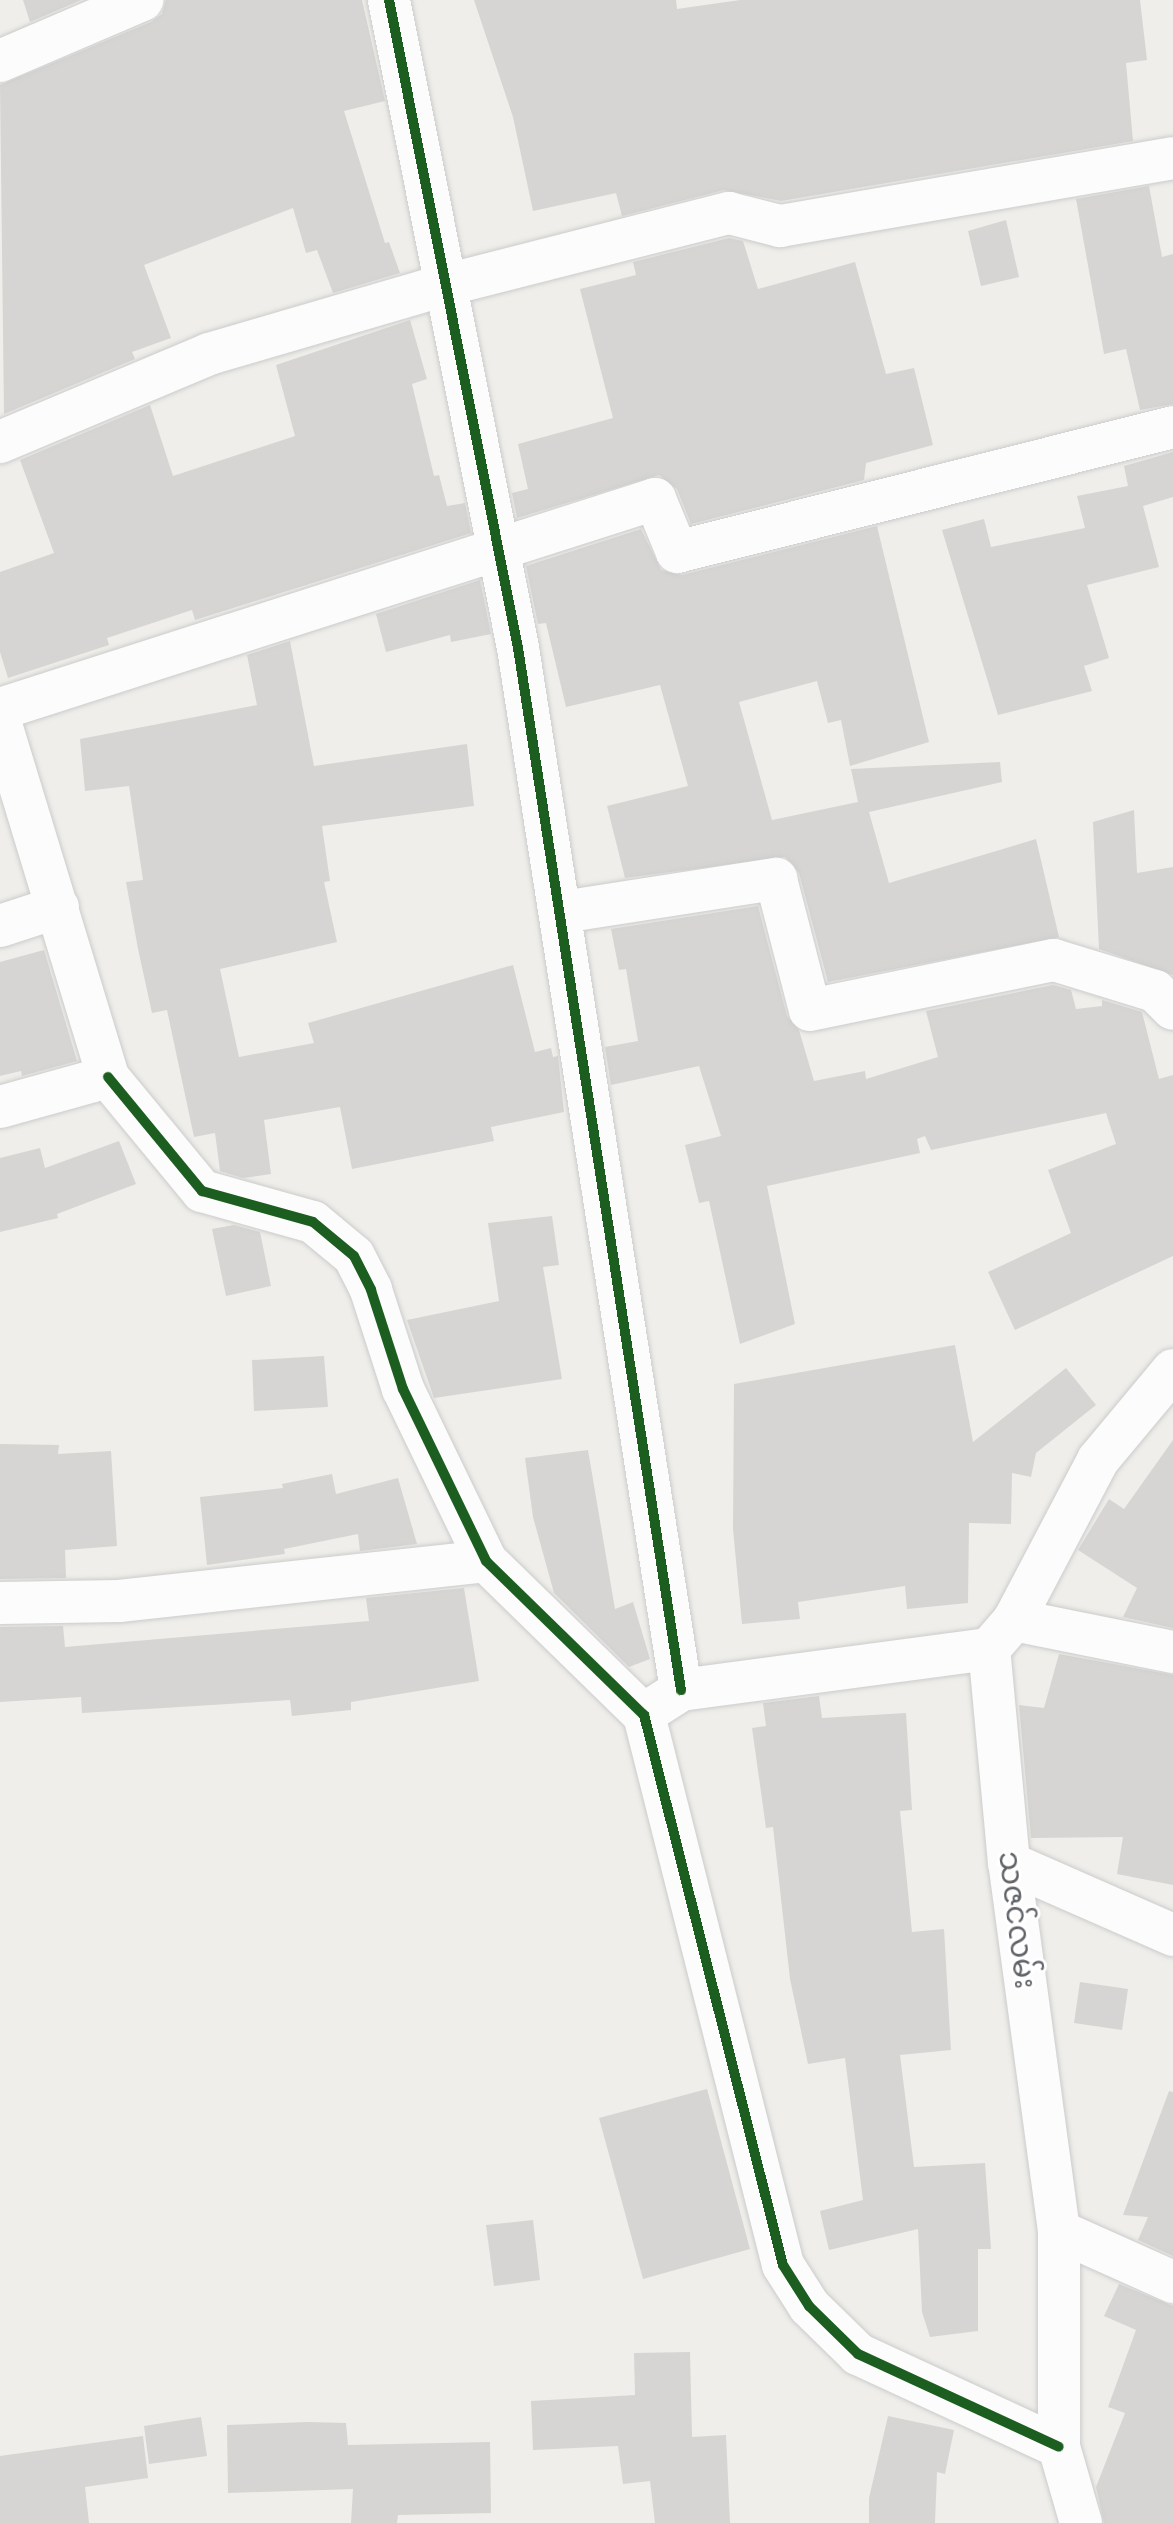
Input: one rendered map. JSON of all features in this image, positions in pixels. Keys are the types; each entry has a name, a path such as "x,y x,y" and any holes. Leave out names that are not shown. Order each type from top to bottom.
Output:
{"street":[{"path":"0,61 142,0"},
{"path":"389,0 442,286 496,550 562,912 681,1690"},
{"path":"0,442 209,354 442,286 729,213 780,226 1173,158"},
{"path":"0,709 655,499 677,552 1173,427"},
{"path":"0,721 108,1077 202,1191 313,1222 354,1256 371,1290 403,1389 486,1561 644,1715 783,2265 809,2306 858,2354 1059,2447"},
{"path":"562,912 776,879 810,1010 1054,960 1155,991 1173,1009"},
{"path":"0,926 58,907"},
{"path":"0,1107 108,1077"},
{"path":"1002,1635 1098,1460 1173,1370"},
{"path":"0,1603 119,1601 486,1561"},
{"path":"644,1715 681,1690 1002,1635 1173,1652"},
{"name":"သဇင်လမ်း","path":"1002,1635 1009,1863 1059,2231 1059,2447 1081,2523"},
{"path":"1009,1863 1173,1935"},
{"path":"1059,2231 1173,2282"}],"building":[{"path":"23,0 81,0 30,22"},
{"path":"166,0 362,0 385,101 344,111 385,243 389,242 400,273 333,293 317,250 306,253 293,208 144,265 171,338 132,352 135,359 4,414 0,85 151,22 162,14"},
{"path":"474,0 676,0 677,9 740,0 1140,0 1147,60 1126,63 1133,141 781,201 724,190 622,216 616,193 533,211 513,117"},
{"path":"1149,186 1162,257 1173,254 1173,404 1140,410 1126,349 1104,354 1076,199"},
{"path":"1006,220 1019,277 981,286 968,231"},
{"path":"729,238 743,241 758,289 855,262 886,374 914,368 933,445 866,463 864,480 691,524 677,489 659,475 517,518 512,493 528,489 518,444 613,418 580,289 636,275 633,262"},
{"path":"410,320 427,379 412,384 434,476 439,475 447,506 465,503 471,533 195,620 192,610 107,638 109,645 8,678 0,652 0,572 54,553 20,460 150,405 173,476 295,436 276,365"},
{"path":"1173,452 1173,497 1143,506 1159,567 1087,585 1109,658 1084,666 1092,691 998,715 942,530 984,519 991,547 1085,528 1077,496 1128,486 1124,466"},
{"path":"877,526 929,742 850,766 841,720 828,723 817,681 739,702 772,820 858,802 851,769 1000,762 1002,782 869,812 889,883 1036,839 1059,937 828,982 799,873 785,857 625,878 607,806 688,786 660,685 566,707 546,623 538,624 526,566 641,529 661,570 682,575"},
{"path":"480,580 491,634 451,642 450,635 386,652 376,614"},
{"path":"290,641 314,766 467,744 474,806 322,826 330,881 324,882 337,942 220,969 239,1057 314,1043 308,1023 513,965 535,1052 551,1048 553,1057 558,1056 564,1112 491,1127 494,1141 352,1169 340,1107 264,1120 271,1174 243,1178 220,1171 215,1133 194,1137 167,1010 152,1013 138,949 126,882 143,880 129,786 85,791 80,739 257,705 247,655"},
{"path":"1134,810 1137,873 1173,867 1173,975 1099,949 1093,822"},
{"path":"758,906 787,1016 799,1030 814,1081 865,1071 866,1079 938,1057 926,1011 1053,985 1071,990 1076,1009 1102,1006 1102,1000 1142,1012 1159,1079 1173,1075 1173,1256 1015,1330 988,1272 1071,1233 1048,1170 1116,1144 1106,1113 931,1150 925,1136 917,1139 920,1153 767,1186 795,1324 740,1344 709,1201 699,1203 685,1145 721,1136 699,1066 611,1085 605,1047 638,1041 626,969 619,970 611,929"},
{"path":"44,950 77,1061 22,1076 21,1071 0,1076 0,962"},
{"path":"119,1141 136,1184 57,1214 58,1218 0,1232 0,1158 40,1148 45,1168"},
{"path":"552,1216 559,1265 543,1267 562,1379 434,1398 407,1320 499,1301 488,1223"},
{"path":"234,1225 260,1232 271,1286 226,1296 212,1229"},
{"path":"955,1345 973,1442 1066,1368 1096,1405 1036,1453 1031,1477 1012,1473 1011,1524 969,1523 968,1603 907,1609 905,1586 798,1602 800,1619 742,1624 733,1529 734,1384"},
{"path":"324,1356 328,1407 254,1411 252,1360"},
{"path":"1173,1440 1173,1628 1123,1617 1137,1588 1078,1550 1109,1499 1124,1509"},
{"path":"0,1444 59,1445 58,1454 111,1451 117,1546 65,1550 66,1578 0,1579"},
{"path":"588,1450 615,1609 633,1602 650,1659 629,1667 554,1593 533,1517 525,1458"},
{"path":"332,1474 336,1494 398,1478 417,1544 360,1551 358,1534 284,1549 285,1554 207,1565 200,1497 283,1488 282,1484"},
{"path":"464,1588 479,1681 351,1702 351,1710 292,1716 290,1700 82,1713 81,1697 0,1702 0,1627 63,1626 65,1647 369,1621 366,1598"},
{"path":"1059,1654 1173,1675 1173,1885 1117,1874 1123,1837 1031,1838 1019,1705 1044,1708"},
{"path":"819,1696 822,1718 906,1713 912,1810 900,1811 912,1932 944,1929 951,2050 900,2055 914,2167 985,2163 991,2249 978,2249 978,2331 930,2337 922,2312 918,2229 829,2250 820,2211 863,2200 845,2058 808,2064 790,1979 773,1827 766,1828 752,1728 766,1726 763,1703"},
{"path":"1080,1982 1128,1989 1122,2030 1074,2023"},
{"path":"707,2089 750,2249 643,2279 599,2118"},
{"path":"1169,2091 1173,2092 1173,2256 1138,2240 1148,2217 1123,2215"},
{"path":"533,2220 540,2280 494,2286 486,2225"},
{"path":"1119,2284 1173,2306 1173,2523 1104,2523 1096,2487 1125,2413 1108,2407 1136,2330 1104,2316"},
{"path":"690,2352 692,2437 726,2435 730,2523 655,2523 650,2481 623,2484 618,2446 533,2450 531,2401 635,2395 634,2353"},
{"path":"888,2416 954,2430 945,2474 937,2472 935,2523 869,2523 869,2498"},
{"path":"201,2417 207,2456 149,2464 144,2426"},
{"path":"346,2423 348,2445 490,2442 491,2513 398,2515 397,2523 351,2523 353,2489 228,2493 227,2425"},
{"path":"143,2436 148,2478 85,2487 89,2523 0,2523 0,2456"}],"cycle path":[{"path":"389,0 518,648 681,1690"},
{"path":"108,1077 202,1191 313,1222 354,1256 371,1290 403,1389 486,1561 644,1715 783,2265 809,2306 858,2354 1059,2447"}]}
